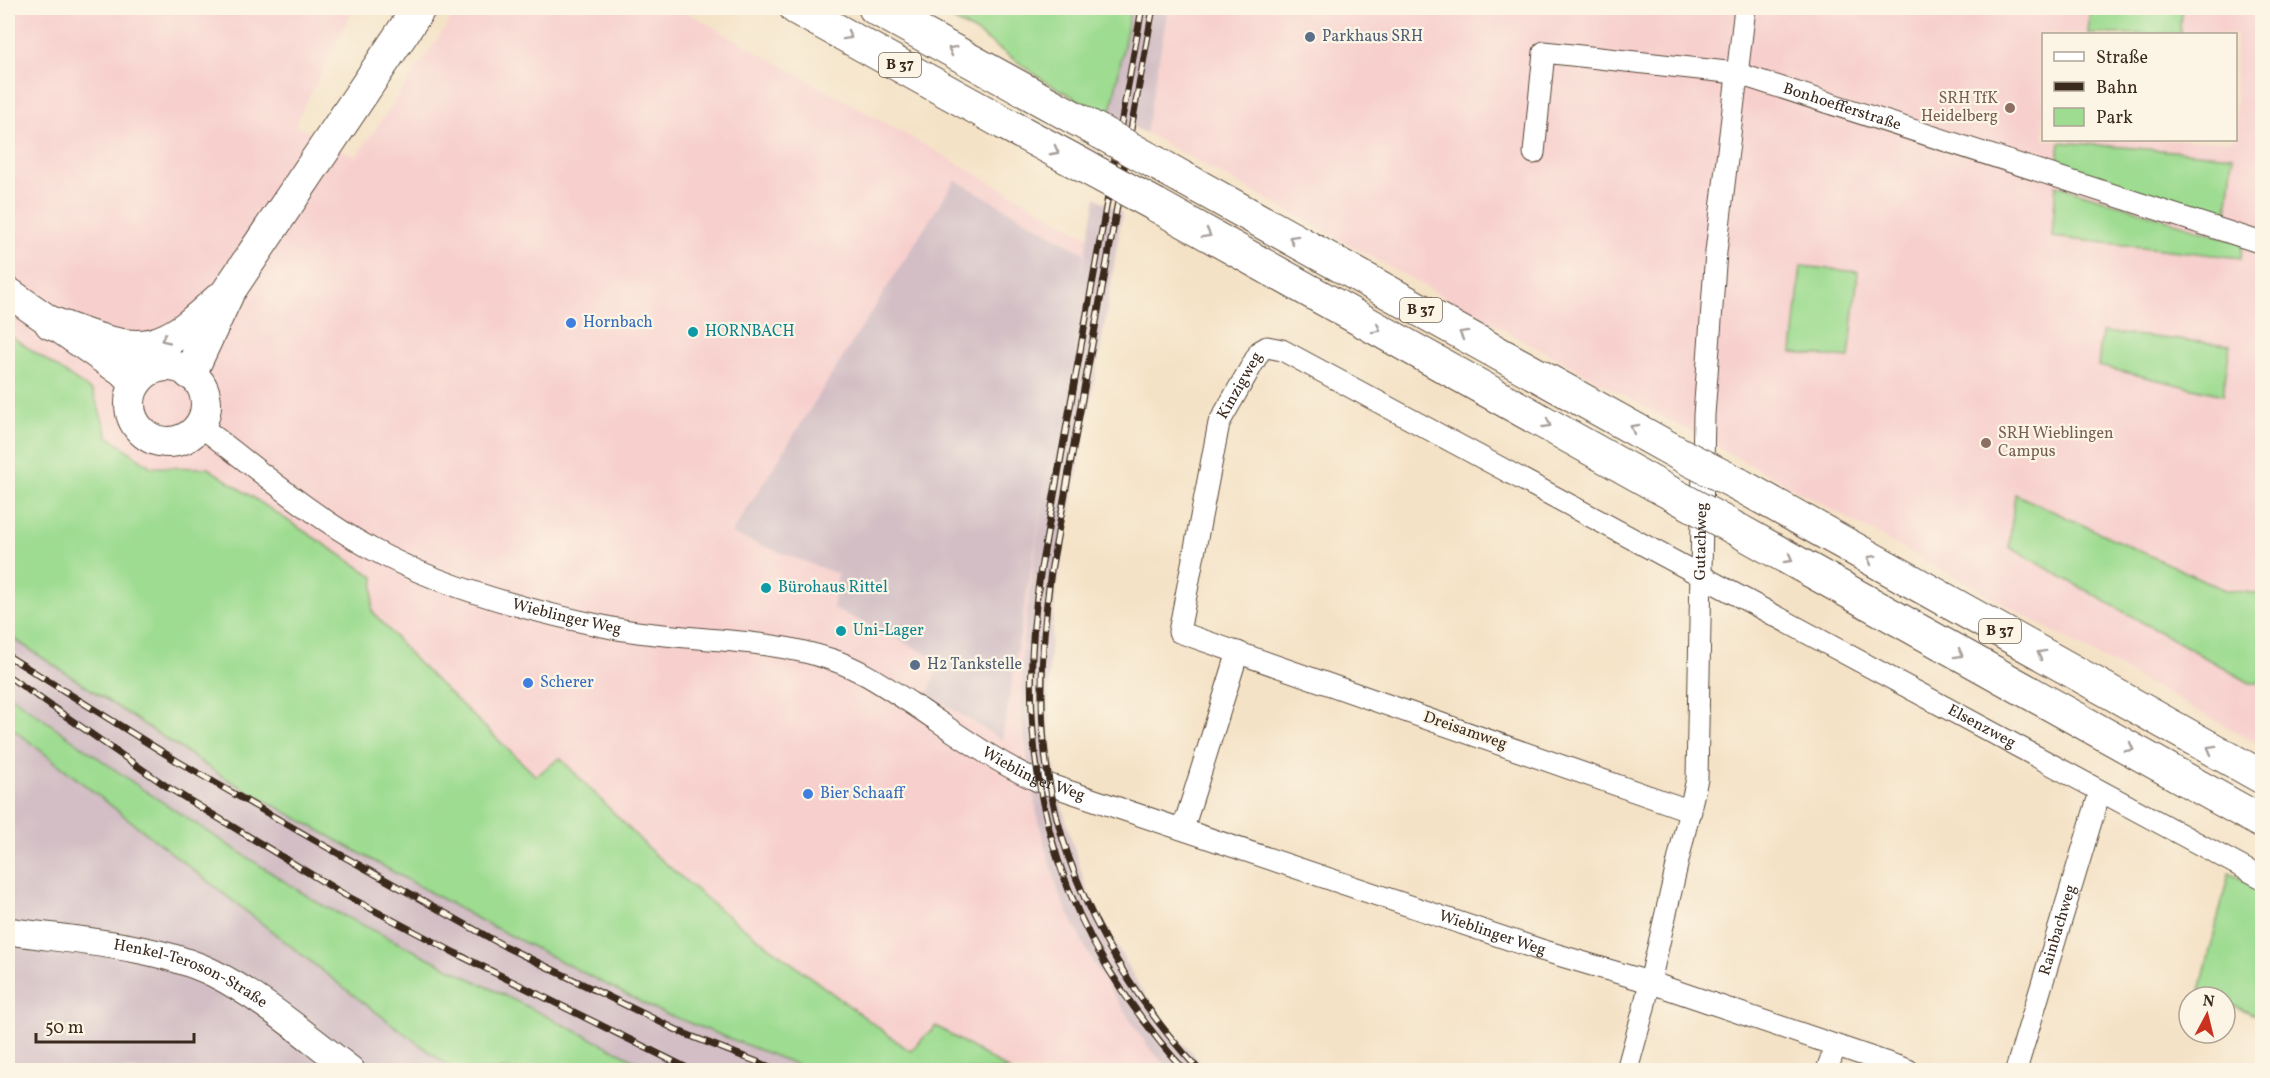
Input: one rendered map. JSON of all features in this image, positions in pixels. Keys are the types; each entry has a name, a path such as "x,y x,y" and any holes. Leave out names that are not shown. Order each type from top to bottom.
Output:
{"highway":[{"name":"B 37","path":"796,8 1156,205 2262,822"},
{"name":"B 37","path":"875,8 1685,457 1738,484 2262,777"},
{"path":"190,373 228,292 410,15"},
{"path":"51,323 99,340 128,346 150,345 169,338 192,324 228,292"}],"main road":[{"path":"8,292 137,382"},
{"path":"161,367 176,367 190,373 200,383 205,397 205,412 199,425 189,435 175,441 160,440 147,435 136,424 131,410 131,396 137,382 148,372 161,367"}],"street":[{"name":"Gutachweg","path":"1627,1071 1691,811 1697,768 1704,415 1713,281 1745,8"},
{"name":"Bonhoefferstraße","path":"1533,153 1544,52 1736,73 2262,243"},
{"name":"Kinzigweg","path":"1239,652 1179,632 1219,423 1260,351 1267,347 1282,350 1700,576"},
{"name":"Wieblinger Weg","path":"199,425 320,515 369,547 409,567 457,586 610,628 682,638 754,643 788,648 834,660 883,684 1020,773 1038,781 1538,949 1649,982 1908,1071"},
{"name":"Elsenzweg","path":"1700,576 2262,878"},
{"path":"1183,829 1239,652"},
{"name":"Dreisamweg","path":"1239,652 1691,811"},
{"name":"Rainbachweg","path":"2016,1071 2100,792"},
{"name":"Henkel-Teroson-Straße","path":"8,931 119,946 167,957 212,972 264,1005 351,1071"},
{"path":"1827,1071 1835,1047"}],"shaded area":[{"path":"8,8 354,8 295,125 356,157 459,8 679,8 1089,237 1037,538 1023,640 1022,722 1037,814 1060,896 1146,1044 1169,1070 1009,1070 936,1026 910,1051 720,910 653,853 561,759 536,776 417,662 372,611 374,577 209,468 151,467 108,436 93,392 8,334"},
{"path":"1131,8 1168,8 1146,133 1110,117"},
{"name":"SRH Wieblingen Campus","path":"1168,8 2262,8 2262,746 1146,133"},
{"path":"955,180 1084,253 1081,277 1096,197 1122,213 1102,340 1055,594 1049,664 1049,730 1058,795 1087,891 1140,988 1179,1039 1208,1070 1169,1070 1146,1044 1093,963 1060,896 1046,850 1037,814 1022,722 1023,640 1037,538 1080,280 1002,740 928,694 940,661 881,630 833,609 838,574 731,534"},
{"path":"8,635 225,778 476,918 656,1010 811,1070 655,1070 318,904 145,791 8,694"},
{"path":"8,725 361,1001 454,1070 8,1070"}],"green space":[{"path":"930,8 1131,8 1110,117 1049,84 974,31"},
{"path":"2090,8 2181,8 2180,33 2088,33"},
{"path":"2060,142 2233,156 2226,224 2057,169"},
{"path":"2056,185 2242,243 2241,258 2052,237"},
{"path":"1801,266 1858,272 1849,358 1792,353"},
{"path":"2102,332 2230,345 2223,395 2098,366"},
{"path":"8,334 93,392 108,436 151,467 208,468 374,577 372,611 417,662 536,776 560,758 653,853 720,910 910,1051 936,1026 1009,1070 811,1070 656,1010 476,918 225,778 8,635"},
{"path":"2015,494 2225,590 2262,594 2262,683 2250,683 2009,547"},
{"path":"8,694 145,791 318,903 655,1070 454,1070 361,1001 8,725"},
{"path":"2229,873 2262,889 2262,1018 2237,1007 2237,985 2201,985"}],"railway":[{"path":"1142,8 1041,568 1034,629 1031,688 1034,747 1043,803 1058,859 1079,913 1106,966 1141,1017 1185,1070"},
{"path":"1153,8 1051,571 1046,614 1042,700 1044,743 1050,789 1061,833 1076,877 1094,919 1116,960 1141,999 1199,1070"},
{"path":"8,656 177,761 506,947 683,1033 778,1070"},
{"path":"8,676 169,788 345,895 455,953 691,1070"}],"place":[{"name":"Parkhaus SRH","path":"1310,37"},
{"name":"SRH TfK Heidelberg","path":"2010,108"},
{"name":"Hornbach","path":"571,323"},
{"name":"HORNBACH","path":"693,332"},
{"name":"SRH Wieblingen Campus","path":"1986,443"},
{"name":"Bürohaus Rittel","path":"766,588"},
{"name":"Uni-Lager","path":"841,631"},
{"name":"H2 Tankstelle","path":"915,665"},
{"name":"Scherer","path":"528,683"},
{"name":"Bier Schaaff","path":"808,794"}]}
